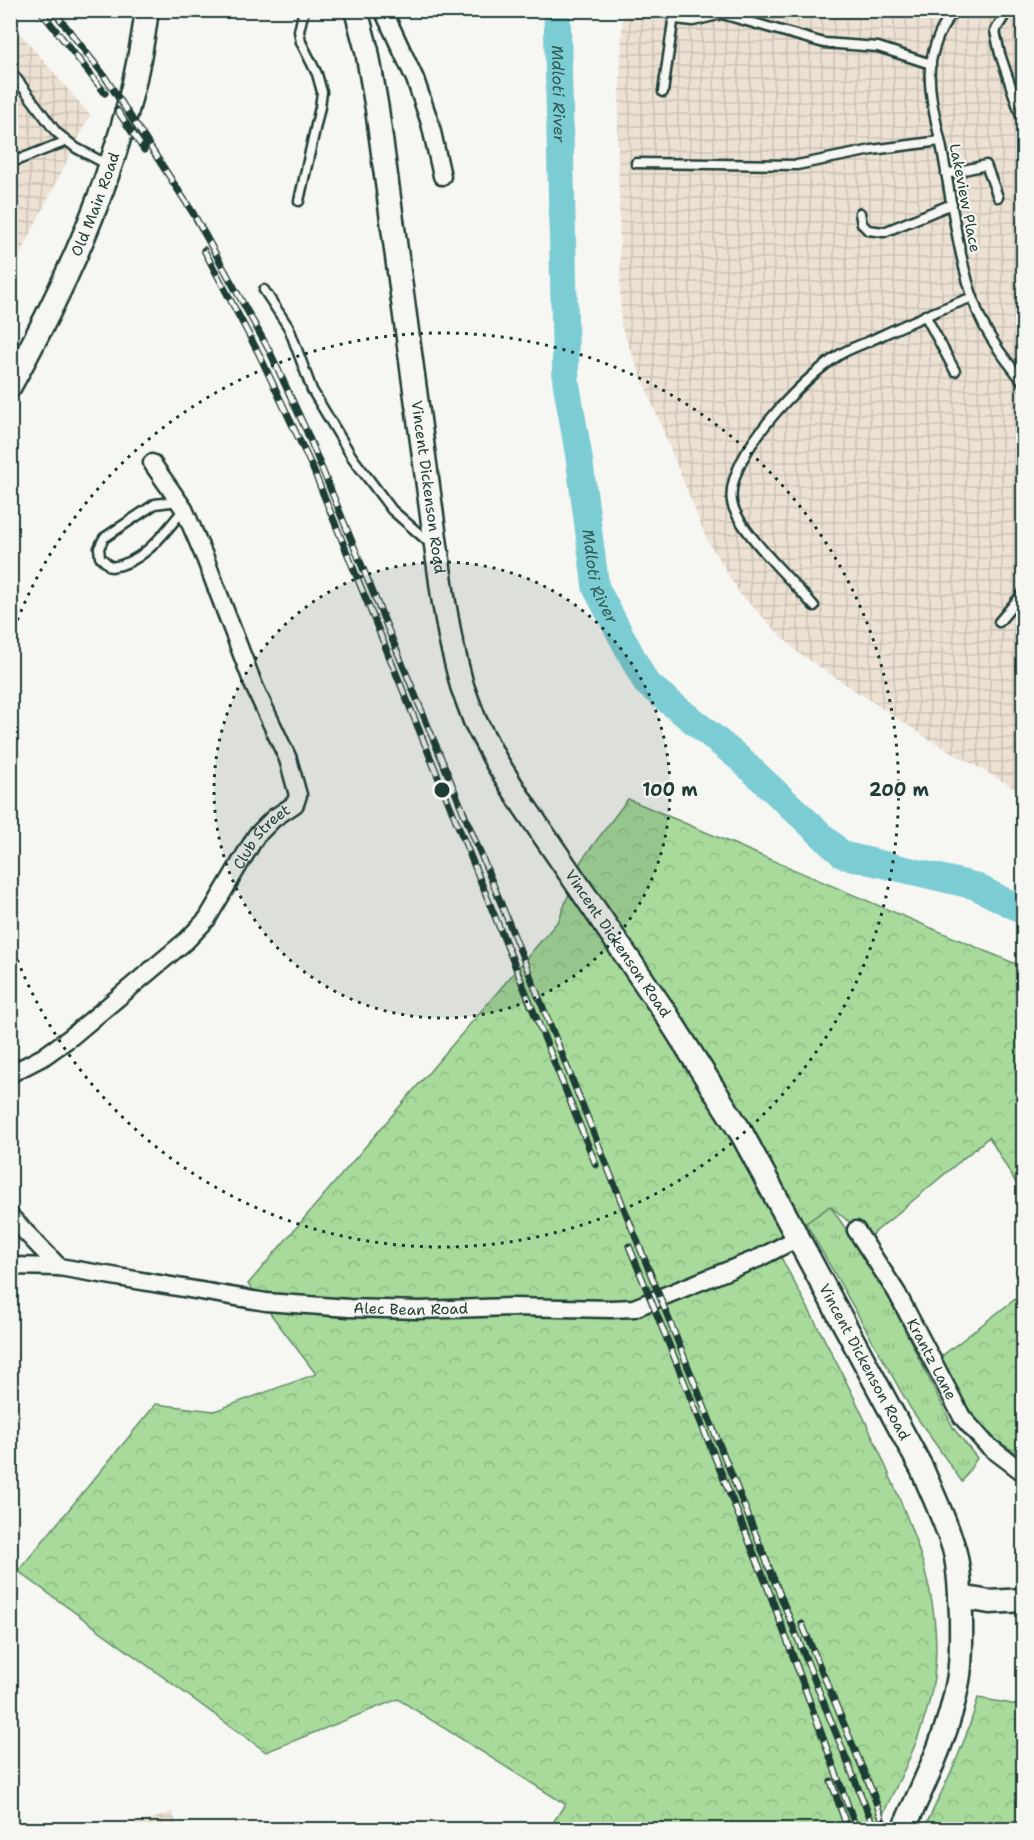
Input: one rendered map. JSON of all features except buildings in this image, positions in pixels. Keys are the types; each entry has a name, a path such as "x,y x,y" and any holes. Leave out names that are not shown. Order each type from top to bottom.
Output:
{"main road":[{"name":"Old Main Road","path":"10,386 68,276 110,166 136,81 147,10"},
{"name":"Vincent Dickenson Road","path":"356,10 367,51 379,120 436,548 451,642 462,686 496,761 709,1080 742,1134 922,1469 954,1551 960,1597 959,1679 952,1712 937,1756 903,1830"},
{"path":"960,1597 990,1602 1023,1600"}],"street":[{"path":"383,10 415,79 430,123 442,176"},
{"name":"Club Street","path":"10,1074 43,1057 71,1037 187,940 207,919 256,836 274,818 291,808 297,800 298,795 288,759 254,686 227,613 181,505 152,463"},
{"path":"10,1216 59,1267"},
{"name":"Krantz Lane","path":"856,1230 897,1293 962,1418 987,1445 1023,1473"},
{"name":"Alec Bean Road","path":"10,1266 59,1267 266,1302 419,1310 511,1307 611,1309 634,1308 759,1258 798,1238"}],"lane":[{"path":"299,201 322,92 317,74 301,42 299,31 303,10"},
{"path":"1008,10 995,31 1000,54 1023,124"},
{"name":"Lakeview Place","path":"950,12 939,34 931,64 932,91 960,246 973,297 985,328 1023,383"},
{"path":"663,92 673,22 676,20 693,21 722,14 824,43 878,47 931,64"},
{"path":"10,70 56,132 110,166"},
{"path":"10,163 67,141"},
{"path":"636,163 797,165 872,150 940,141"},
{"path":"946,174 986,165 998,197"},
{"path":"860,213 862,224 868,230 884,232 952,204"},
{"path":"264,290 289,328 312,390 352,458 392,510 436,548"},
{"path":"814,606 751,535 736,513 732,504 735,474 752,442 796,389 839,356 925,315 973,297"},
{"path":"925,315 955,371"},
{"path":"155,504 181,505 158,541 140,555 120,566 111,567 100,557 99,548 104,538 155,504"},
{"path":"999,622 1023,592"}],"shaded area":[{"path":"623,11 1023,11 1023,793 927,738 797,652 740,594 707,540 621,326 618,130"},
{"path":"11,23 90,115 11,273"},
{"path":"172,1812 178,1829 125,1829"}],"green space":[{"path":"628,799 1023,967 1023,1195 989,1137 868,1238 830,1206 806,1223 772,1240 873,1438 917,1543 931,1596 936,1649 930,1697 911,1755 876,1829 549,1829 565,1804 398,1699 266,1752 18,1571 156,1404 214,1411 316,1374 248,1284 559,920 581,861"},
{"path":"830,1206 877,1274 954,1429 977,1458 962,1482 911,1409 806,1223"},
{"path":"1023,1293 1023,1457 991,1437 964,1406 938,1359"},
{"path":"978,1698 1023,1706 1023,1829 924,1829 961,1749"}],"waterway":[{"name":"Mdloti River","path":"557,10 566,382 579,457 596,588 646,683 739,758 843,855 975,886 1024,911"}],"railway":[{"path":"40,10 105,93"},
{"path":"53,10 103,74 193,213 270,352 306,430 500,901 875,1830"},
{"path":"117,110 144,150"},
{"path":"204,250 259,354 313,469 596,1165"},
{"path":"629,1246 766,1583 857,1830"},
{"path":"802,1624 886,1830"},
{"path":"831,1781 848,1830"}]}
